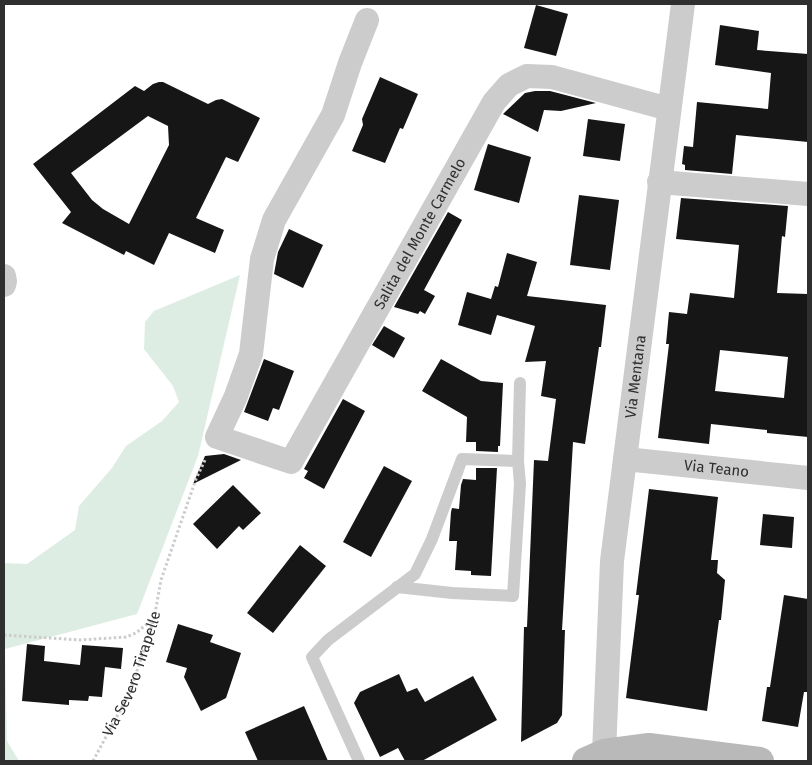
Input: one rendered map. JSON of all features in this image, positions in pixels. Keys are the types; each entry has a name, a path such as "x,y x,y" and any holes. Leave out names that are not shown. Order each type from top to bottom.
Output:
{"street":[{"name":"Via Mentana","path":"595,757 612,561 683,4"},
{"path":"217,437 236,396 251,354 262,259 274,220 333,115 350,63 367,20"},
{"name":"Salita del Monte Carmelo","path":"217,437 291,462 494,102 509,85 527,76 552,77 669,109"},
{"path":"659,182 808,194"},
{"path":"4,276 4,285"},
{"name":"Via Teano","path":"625,460 808,478"},
{"path":"595,757 649,747 760,761"}],"lane":[{"path":"397,587 452,593 514,596 520,484 518,461 520,384"},
{"path":"360,761 312,658 328,640 415,574 432,540 462,459 518,461"}],"path":[{"path":"154,619 161,580 180,520 196,478 217,437"},
{"name":"Via Severo Tirapelle","path":"4,635 80,640 126,637 154,619"},
{"name":"Via Severo Tirapelle","path":"93,761 130,692 154,619"}],"shaded area":[{"path":"240,275 198,456 137,614 5,649 7,741 19,761 4,761 4,563 27,564 75,530 79,506 112,468 126,446 162,421 179,402 173,386 144,349 145,322 154,311"}],"building":[{"path":"536,5 568,14 556,56 524,48"},
{"path":"720,25 759,31 757,50 808,54 808,142 736,135 732,174 685,170 685,165 682,164 684,146 693,147 697,102 768,109 771,73 715,65"},
{"path":"380,77 418,94 403,129 400,128 385,163 352,151 363,125 362,119"},
{"path":"163,82 208,104 222,99 260,118 238,162 226,157 196,218 224,230 215,253 169,233 154,265 126,251 124,255 62,223 71,212 33,164 135,86 144,91 153,84","holes":["148,116 168,126 169,145 129,224 103,209 92,200 71,173"]},
{"path":"550,91 596,103 561,111 544,110 538,132 503,114 525,93"},
{"path":"588,119 625,124 620,161 583,156"},
{"path":"488,144 531,157 519,203 474,190"},
{"path":"579,195 619,200 610,270 570,265"},
{"path":"681,198 788,206 785,237 782,236 777,293 808,294 808,437 711,424 709,444 658,438 669,344 666,344 669,312 687,314 690,293 734,298 739,245 676,239","holes":["720,350 788,357 784,398 715,391"]},
{"path":"448,212 462,220 424,290 435,296 425,314 420,311 418,314 394,307"},
{"path":"289,229 323,245 303,288 274,274 278,252"},
{"path":"507,253 537,262 527,296 606,305 585,444 573,442 562,630 565,630 562,715 557,723 521,742 524,627 527,627 534,460 548,461 556,399 541,396 546,361 525,362 535,326 497,315 491,335 458,325 467,292 491,299 495,286 498,287"},
{"path":"384,326 405,338 394,358 372,345"},
{"path":"264,359 294,371 279,410 273,408 268,421 244,412"},
{"path":"441,359 481,381 503,383 500,446 498,446 498,452 476,451 476,442 466,442 467,417 422,391"},
{"path":"343,399 365,411 324,489 304,478 308,471 304,469"},
{"path":"224,454 241,460 193,484 205,456"},
{"path":"384,466 412,481 371,557 343,542"},
{"path":"476,468 497,468 491,576 471,575 471,571 455,570 457,541 449,541 452,508 459,509 463,479 476,480"},
{"path":"233,485 261,513 243,530 239,526 217,549 193,524"},
{"path":"649,489 718,497 711,560 718,560 717,573 725,580 707,711 626,698 639,595 636,595"},
{"path":"763,514 794,517 792,548 760,545"},
{"path":"300,545 326,566 273,633 247,613"},
{"path":"784,595 808,599 808,692 804,692 798,727 762,721 767,687 770,687"},
{"path":"178,624 213,635 210,642 241,653 226,698 201,711 184,677 187,668 166,662"},
{"path":"27,644 45,646 44,661 80,665 82,645 123,648 121,669 105,667 102,697 89,696 88,701 69,700 69,705 22,701"},
{"path":"399,674 407,692 417,688 425,702 473,676 497,720 422,761 405,761 398,748 380,757 354,703 360,692"},
{"path":"304,706 328,761 258,761 245,732"}]}
